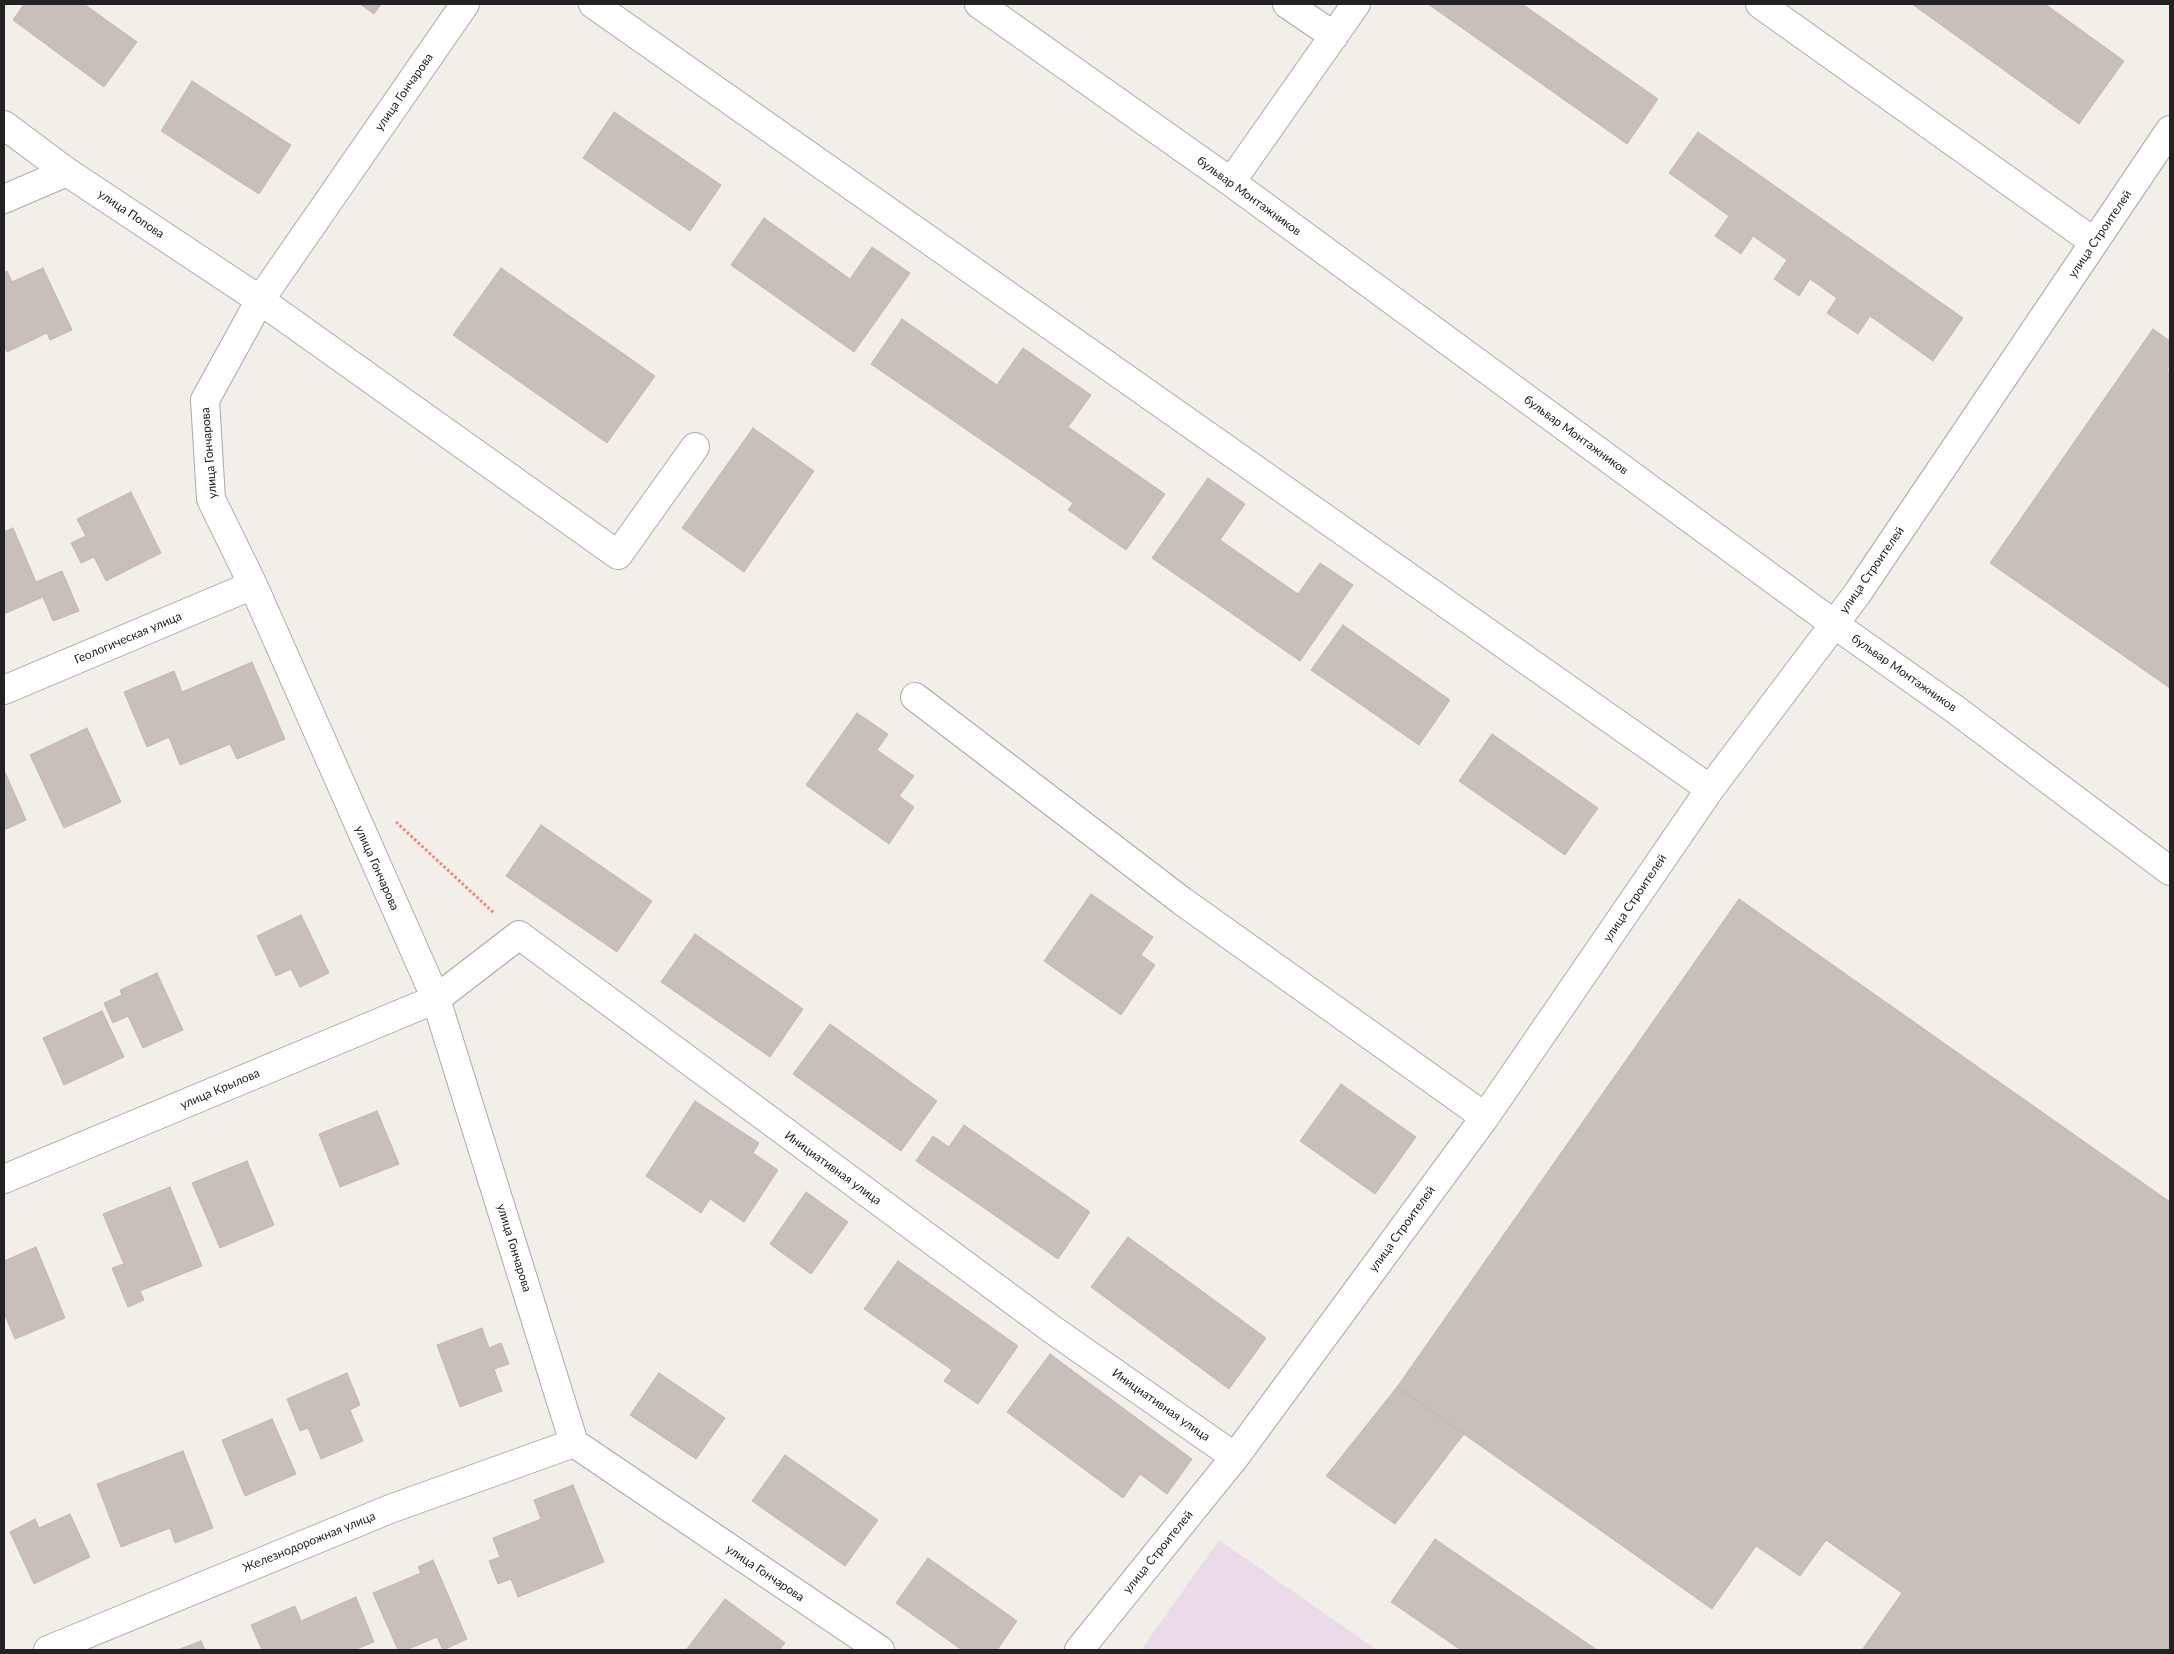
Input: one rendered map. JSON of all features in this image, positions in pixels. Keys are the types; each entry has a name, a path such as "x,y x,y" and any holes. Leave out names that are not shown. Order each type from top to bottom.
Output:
{"street":[{"name":"улица Гончарова","path":"465,4 260,300 205,400 211,499 253,585 436,999 574,1443 880,1650"},
{"path":"593,4 1710,789"},
{"name":"бульвар Монтажников","path":"979,4 1231,182 1834,624 1956,710 2170,871"},
{"path":"1287,4 1334,36"},
{"path":"1231,182 1356,4"},
{"path":"1760,4 2094,242"},
{"name":"улица Попова","path":"4,125 67,172 260,300 618,555 695,447"},
{"name":"улица Строителей","path":"1079,1650 1236,1457 1485,1117 1710,789 1857,594 2170,130"},
{"path":"4,199 67,172"},
{"name":"Геологическая улица","path":"4,690 253,585"},
{"path":"915,697 1182,901 1485,1117"},
{"path":"436,999 519,935"},
{"name":"Инициативная улица","path":"519,935 1046,1324 1236,1457"},
{"name":"улица Крылова","path":"4,1179 436,999"},
{"name":"Железнодорожная улица","path":"48,1650 390,1509 574,1443"}],"path":[{"path":"394,820 519,935"}],"shaded area":[{"path":"1219,1540 1377,1650 1141,1650"}],"building":[{"path":"24,4 84,4 137,42 104,87 13,20"},
{"path":"360,4 381,4 374,14"},
{"path":"1428,4 1522,4 1658,99 1627,144"},
{"path":"1912,4 2045,4 2124,61 2079,124"},
{"path":"192,81 291,145 259,194 161,131"},
{"path":"614,112 721,185 690,231 583,158"},
{"path":"1698,132 1963,318 1933,361 1870,316 1858,334 1827,313 1837,298 1810,279 1799,296 1774,279 1787,260 1753,236 1741,254 1715,236 1729,216 1669,173"},
{"path":"764,218 850,279 872,247 910,273 854,352 731,265"},
{"path":"43,268 72,330 50,340 47,333 7,352 4,345 4,273 7,271 12,282"},
{"path":"501,268 655,376 607,443 453,335"},
{"path":"902,319 997,385 1023,348 1091,395 1068,427 1165,494 1126,550 1068,510 1073,503 871,364"},
{"path":"2153,329 2170,341 2170,366 2167,370 2170,372 2170,688 1990,563"},
{"path":"753,428 814,471 744,572 682,528"},
{"path":"1208,478 1245,504 1220,540 1298,594 1320,563 1353,585 1300,661 1152,558"},
{"path":"131,492 161,553 106,581 94,557 81,563 71,543 86,536 77,519"},
{"path":"13,528 36,582 62,571 79,611 53,621 43,597 4,614 4,532"},
{"path":"1343,625 1450,700 1419,745 1311,670"},
{"path":"252,662 285,739 237,759 230,744 180,765 169,737 147,747 124,692 174,671 182,692"},
{"path":"857,713 888,734 877,750 914,776 899,796 914,807 889,844 806,785"},
{"path":"87,728 121,802 64,828 30,755"},
{"path":"1492,734 1598,808 1565,855 1459,781"},
{"path":"4,770 26,820 4,830"},
{"path":"541,825 652,901 617,952 506,876"},
{"path":"1091,894 1153,937 1141,955 1155,965 1121,1015 1044,961"},
{"path":"1739,899 2170,1202 2170,1650 1862,1650 1902,1593 1826,1540 1800,1576 1756,1546 1712,1609 1397,1387"},
{"path":"301,915 329,973 300,987 291,969 276,976 257,936"},
{"path":"695,934 803,1009 770,1057 661,982"},
{"path":"157,973 183,1030 143,1048 128,1016 113,1023 104,1003 122,995 120,990"},
{"path":"102,1011 124,1057 64,1085 43,1038"},
{"path":"830,1024 937,1101 901,1151 793,1074"},
{"path":"1341,1084 1416,1137 1375,1194 1300,1141"},
{"path":"695,1101 759,1143 753,1153 778,1170 744,1222 710,1199 701,1213 646,1176"},
{"path":"377,1111 399,1164 340,1187 319,1134"},
{"path":"964,1125 1090,1212 1058,1259 916,1161 933,1136 949,1147"},
{"path":"247,1161 274,1225 220,1248 192,1183"},
{"path":"170,1187 202,1266 140,1291 144,1300 128,1307 112,1268 124,1264 103,1214"},
{"path":"806,1192 848,1222 811,1274 770,1244"},
{"path":"1128,1237 1266,1338 1229,1389 1091,1287"},
{"path":"36,1247 65,1318 15,1339 4,1313 4,1261"},
{"path":"898,1261 1018,1346 978,1404 944,1381 952,1370 864,1309"},
{"path":"482,1328 489,1348 501,1343 509,1364 494,1369 502,1391 460,1407 437,1345"},
{"path":"1050,1354 1192,1459 1167,1494 1140,1474 1123,1498 1007,1412"},
{"path":"347,1373 360,1405 350,1410 363,1441 321,1459 308,1428 300,1431 287,1399"},
{"path":"659,1373 725,1418 696,1459 630,1415"},
{"path":"1397,1387 1464,1434 1395,1524 1326,1476"},
{"path":"272,1419 296,1474 245,1496 222,1440"},
{"path":"183,1451 213,1528 175,1543 170,1528 121,1547 97,1484"},
{"path":"785,1455 878,1520 845,1566 752,1501"},
{"path":"573,1485 604,1562 518,1597 511,1579 498,1584 489,1561 500,1557 493,1538 541,1519 534,1500"},
{"path":"70,1514 90,1557 34,1584 10,1532 35,1519 39,1528"},
{"path":"1435,1539 1597,1650 1461,1650 1391,1602"},
{"path":"928,1558 1017,1621 997,1650 962,1650 896,1603"},
{"path":"433,1560 467,1639 443,1650 437,1637 406,1650 398,1650 373,1593 421,1573 418,1567"},
{"path":"356,1597 374,1642 354,1650 262,1650 251,1625 295,1606 301,1621"},
{"path":"725,1599 785,1643 779,1650 686,1650"},
{"path":"201,1641 205,1650 177,1650"}]}
